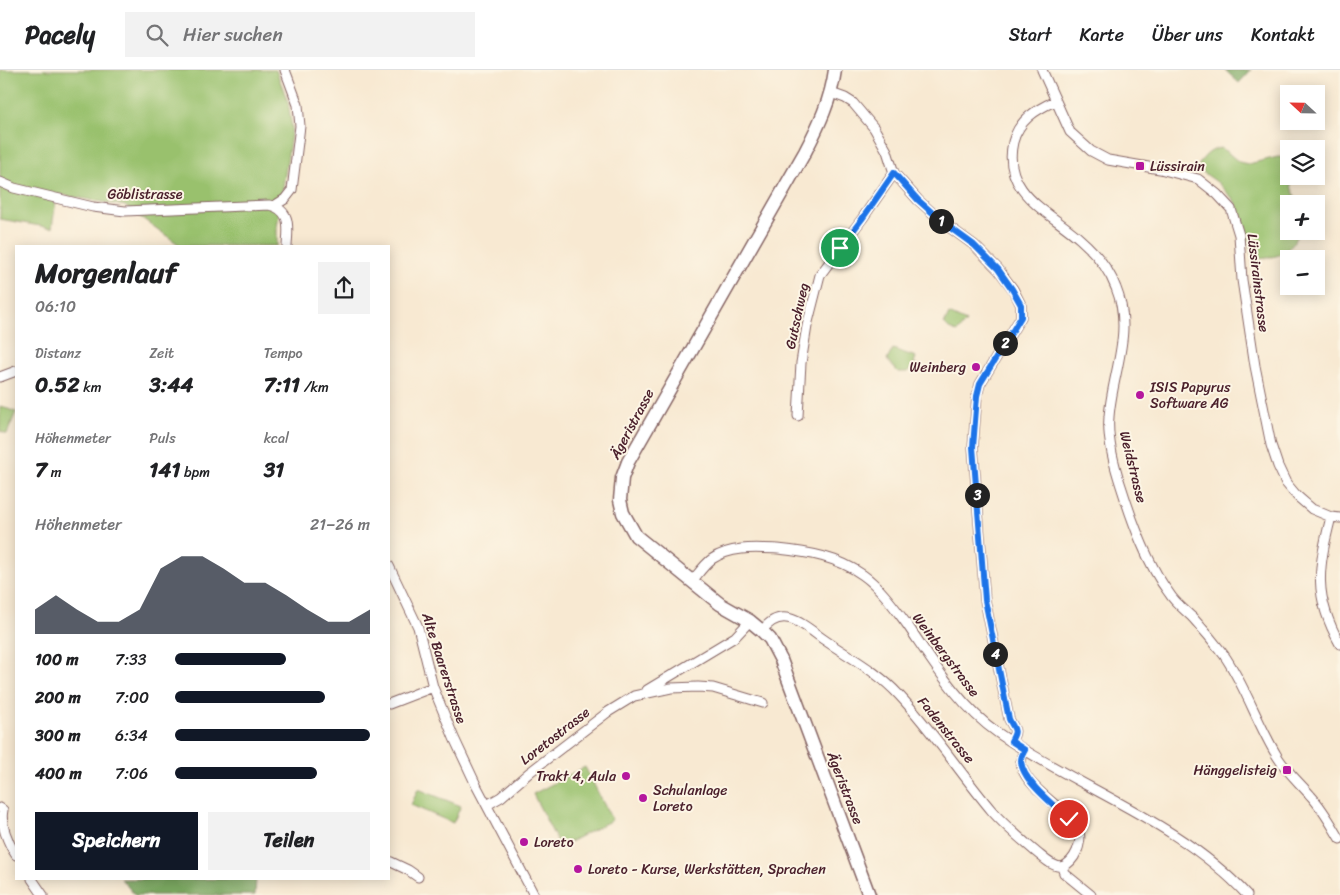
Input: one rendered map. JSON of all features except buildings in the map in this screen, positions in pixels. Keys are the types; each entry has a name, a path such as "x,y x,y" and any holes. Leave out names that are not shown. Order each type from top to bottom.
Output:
{"main road":[{"name":"Ägeristrasse","path":"835,70 831,93 821,121 640,438 622,478 620,500 623,513 629,525 644,544 720,604 750,621 770,639 781,660 870,895"}],"street":[{"path":"285,70 298,105 300,126 292,190 285,199 274,206 283,212 288,220 287,245"},
{"name":"Lüssirainstrasse","path":"1042,70 1070,132 1090,152 1108,160 1160,169 1198,180 1217,194 1231,209 1239,235 1242,280 1255,366 1270,445 1286,483 1296,496 1312,509 1336,518"},
{"path":"831,93 854,103 869,122 887,151 894,173 918,200 945,224 974,245 998,269 1021,305 1021,317 980,384 977,396 973,447 985,600 1009,719 1015,729 1011,741"},
{"name":"Weidstrasse","path":"1055,101 1030,114 1020,125 1011,154 1012,168 1018,184 1027,196 1095,253 1117,289 1121,307 1123,344 1108,421 1113,456 1131,514 1156,572 1170,594 1212,638 1238,676 1277,756 1325,813 1340,839"},
{"name":"Gutschweg","path":"798,416 801,362 807,326 820,275 894,173"},
{"name":"Göblistrasse","path":"0,182 14,188 93,207 125,211 274,206"},
{"path":"0,376 15,371"},
{"path":"1336,518 1322,554 1319,575 1323,604 1331,628 1340,644"},
{"name":"Weinbergstrasse","path":"692,581 711,560 723,552 736,549 801,551 825,556 865,576 895,608 954,690 970,710 985,724 1025,750 1184,841 1219,868 1247,895"},
{"name":"Alte Baarerstrasse","path":"390,568 418,627 433,687 454,738 534,895"},
{"name":"Fadenstrasse","path":"762,631 768,623 779,618 789,618 800,622 837,649 869,668 898,694 993,812 1049,863 1062,867 1064,872 1091,895"},
{"name":"Loretostrasse","path":"642,693 735,637 750,621"},
{"path":"390,704 433,687"},
{"name":"Loretostrasse","path":"487,805 502,797 530,772 608,712 642,693 670,688 705,687 764,703"},
{"path":"1025,750 1021,759 1023,769 1031,782 1069,819 1079,832 1079,845 1076,854 1068,864 1062,867"},
{"path":"0,808 3,810 1,821 8,843 15,854"},
{"path":"390,861 418,877"},
{"path":"33,880 43,895"}],"green space":[{"path":"0,70 276,70 288,102 292,128 277,227 277,245 180,245 125,206 57,194 52,228 0,219"},
{"path":"1225,70 1251,70 1239,83"},
{"path":"1220,148 1239,162 1248,164 1280,157 1280,185 1291,185 1294,195 1280,195 1280,240 1294,240 1287,250 1280,250 1280,255 1269,258 1253,259 1242,216 1234,200 1217,182 1197,168 1206,155"},
{"path":"949,314 966,322 957,332 949,329 944,324"},
{"path":"893,349 916,357 914,363 918,365 915,369 912,368 908,372 898,372 887,360"},
{"path":"0,406 15,412 15,414 7,434 0,431"},
{"path":"585,767 612,820 560,847 533,794"},
{"path":"418,789 461,806 453,823 411,805"},
{"path":"122,880 256,880 255,895 135,895"}],"place":[{"name":"Lüssirain","path":"1140,166"},
{"name":"Weinberg","path":"976,367"},
{"name":"ISIS Papyrus Software AG","path":"1140,395"},
{"name":"Hänggelisteig","path":"1287,770"},
{"name":"Trakt 4, Aula","path":"626,776"},
{"name":"Schulanlage Loreto","path":"643,798"},
{"name":"Loreto","path":"524,842"},
{"name":"Loreto - Kurse, Werkstätten, Sprachen","path":"578,869"}],"route":[{"path":"840,248 894,173 918,200 945,224 974,245 998,269 1021,305 1021,317 986,372 977,396 973,447 985,600 1009,719 1015,729 1011,741 1025,750 1021,759 1023,769 1031,782 1069,819"}]}
